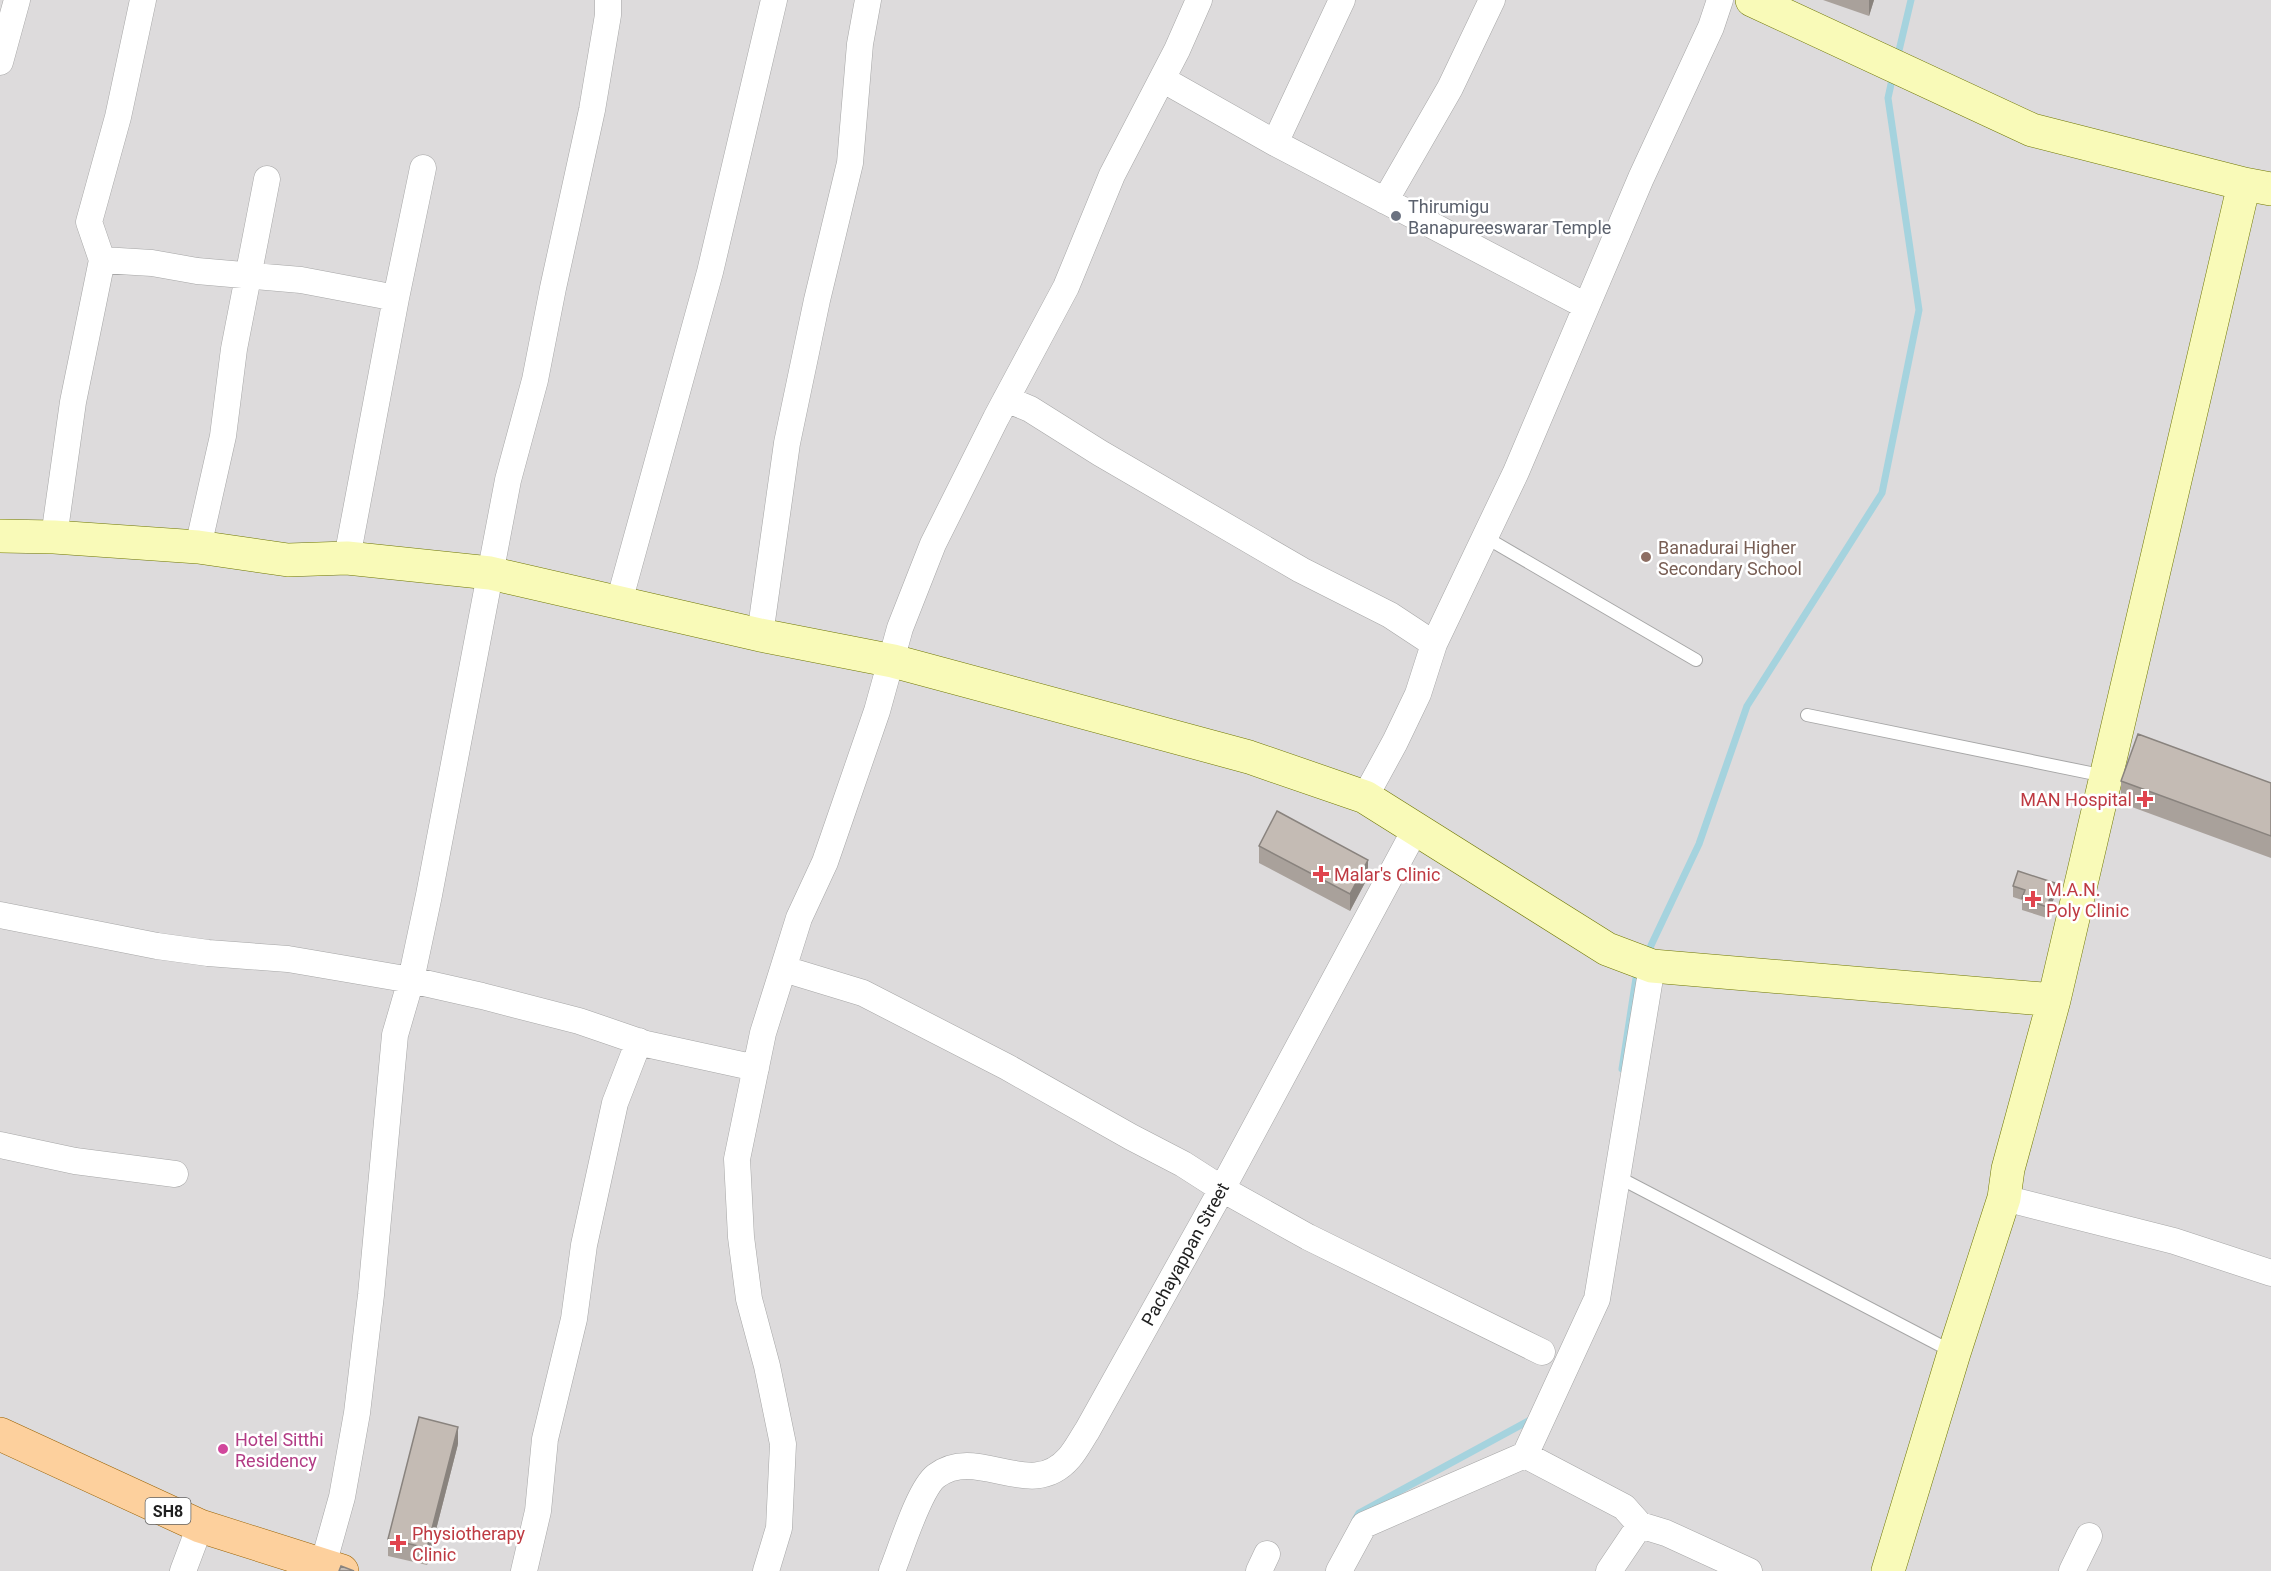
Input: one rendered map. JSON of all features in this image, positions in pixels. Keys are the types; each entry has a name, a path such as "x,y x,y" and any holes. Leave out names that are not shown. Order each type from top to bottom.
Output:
{"main road":[{"name":"SH8","path":"0,1434 200,1526 333,1568"}],"street":[{"path":"0,62 4,32 16,0"},
{"path":"54,537 73,402 100,254 89,222 118,117 142,0"},
{"path":"619,603 710,272 774,0"},
{"path":"760,635 787,442 817,300 850,163 860,44 868,0"},
{"path":"766,1571 778,1528 783,1444 749,1299 741,1237 737,1159 763,1033 799,918 825,862 892,661 900,628 933,543 1066,286 1112,175 1200,0"},
{"path":"1275,143 1342,0"},
{"path":"1385,201 1450,88 1492,0"},
{"path":"1365,797 1418,694 1434,644 1516,472 1641,178 1711,27 1720,0"},
{"path":"1752,0 2032,130 2257,186 2106,776 2054,1000 2008,1169 2004,1198 1888,1571"},
{"path":"333,1568 342,1497 357,1413 371,1295 395,1035 411,980 451,790 508,480 535,380 592,110 608,7"},
{"path":"1162,79 1275,143 1586,306"},
{"path":"347,558 423,168"},
{"path":"198,547 223,436 234,349 267,180"},
{"path":"100,254 197,271 301,280 396,298"},
{"path":"1006,399 1030,409 1100,453 1300,570 1390,615 1434,644"},
{"path":"0,536 54,537 198,547 288,560 347,558 490,573 760,635 892,661 1249,758 1365,797 1607,949 1652,966 2054,1000"},
{"name":"Pachayappan Street","path":"892,1571 924,1490 936,1476 956,1467 974,1466 1030,1477 1049,1473 1069,1459 1087,1431 1222,1189 1415,830"},
{"path":"0,915 158,946 207,953 288,959 411,980 579,1021 639,1041 756,1068"},
{"path":"1339,1571 1364,1525 1525,1455 1597,1299 1652,966"},
{"path":"784,969 863,993 1006,1067 1183,1164 1308,1238 1542,1352"},
{"path":"524,1571 538,1511 545,1439 574,1319 584,1245 615,1104 639,1041"},
{"path":"0,1145 75,1161 175,1174"},
{"path":"2004,1198 2174,1241 2271,1272"},
{"path":"1525,1455 1624,1507 1640,1525 1665,1533 1749,1571"},
{"path":"1609,1571 1640,1525"},
{"path":"183,1571 200,1526"},
{"path":"2072,1571 2089,1536"}],"lane":[{"path":"1485,537 1696,660"},
{"path":"1807,715 2106,776"},
{"path":"1618,1177 1954,1353"}],"shaded area":[{"path":"0,0 2271,0 2271,1571 0,1571"}],"building":[{"path":"2138,734 2271,783 2271,836 2121,781"},
{"path":"1277,811 1368,860 1350,894 1259,846"},
{"path":"2018,871 2055,883 2047,907 2022,898 2025,890 2013,886"},
{"path":"419,1417 458,1427 427,1548 388,1539"},
{"path":"341,1566 354,1571 339,1571"}],"waterway":[{"path":"1897,59 1911,0"},
{"path":"1646,956 1699,844 1747,706 1882,493 1919,310 1888,98 1893,75"},
{"path":"1622,1069 1639,971"},
{"path":"1355,1520 1359,1513 1532,1419"}],"place":[{"name":"Thirumigu Banapureeswarar Temple","path":"1396,216"},
{"name":"Banadurai Higher Secondary School","path":"1646,557"},
{"name":"MAN Hospital","path":"2145,799"},
{"name":"Malar's Clinic","path":"1321,874"},
{"name":"M.A.N. Poly Clinic","path":"2033,899"},
{"name":"Hotel Sitthi Residency","path":"223,1449"},
{"name":"Physiotherapy Clinic","path":"398,1543"}]}
